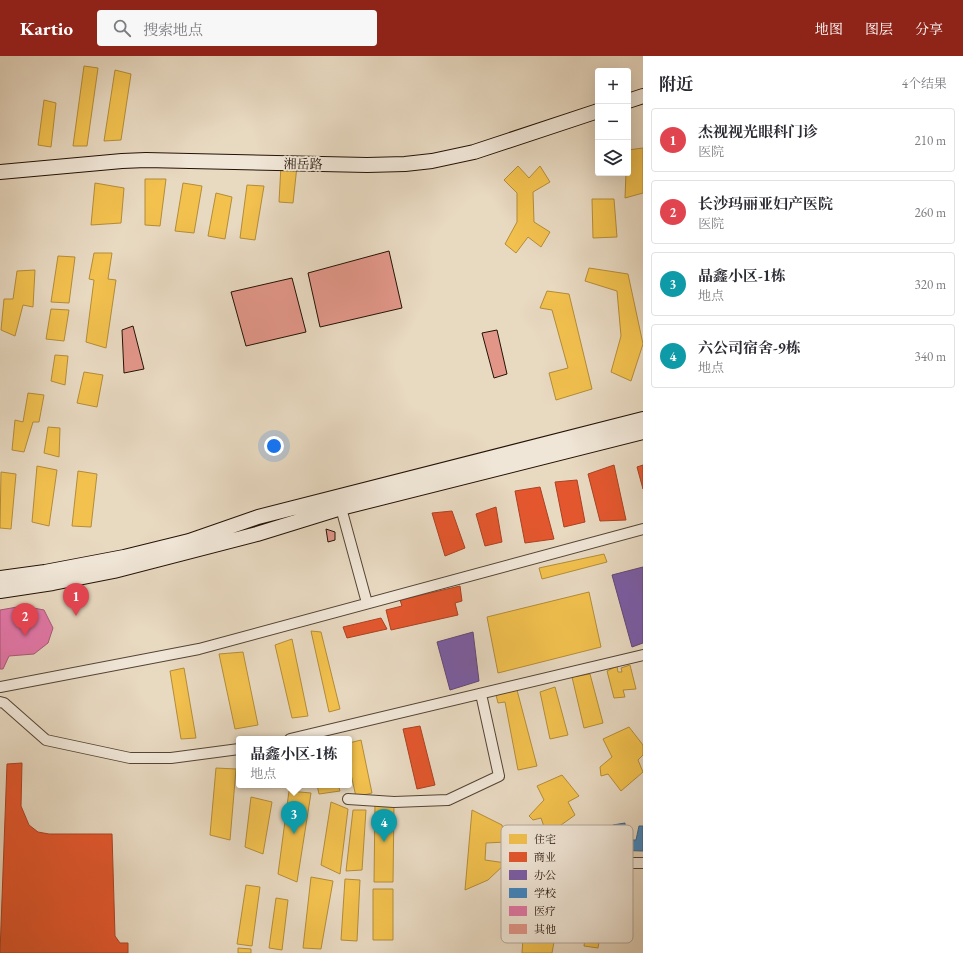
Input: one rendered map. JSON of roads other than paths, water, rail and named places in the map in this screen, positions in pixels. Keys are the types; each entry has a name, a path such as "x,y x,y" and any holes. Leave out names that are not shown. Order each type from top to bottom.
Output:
{"main road":[{"path":"631,95 643,91"},
{"path":"631,100 643,96"},
{"name":"湘岳路","path":"0,166 96,157 159,154 340,158 418,157 443,154 488,142 595,106"},
{"name":"湘岳路","path":"0,172 146,160 367,165 405,164 432,161 474,152 595,112"},
{"path":"0,578 45,572 124,558 189,541 258,517 643,420"},
{"path":"0,591 53,583 114,571 257,534 341,508 643,432"}],"street":[{"path":"341,508 367,604"},
{"path":"0,687 199,649 643,529"},
{"path":"303,736 643,655"},
{"path":"348,799 394,802 448,800 499,776 481,694"},
{"path":"0,702 4,703 46,740 130,758 171,758 236,749"}],"place":[{"name":"杰视视光眼科门诊","path":"76,616"},
{"name":"长沙玛丽亚妇产医院","path":"25,636"},
{"name":"晶鑫小区-1栋","path":"294,834"},
{"name":"六公司宿舍-9栋","path":"384,842"}]}
